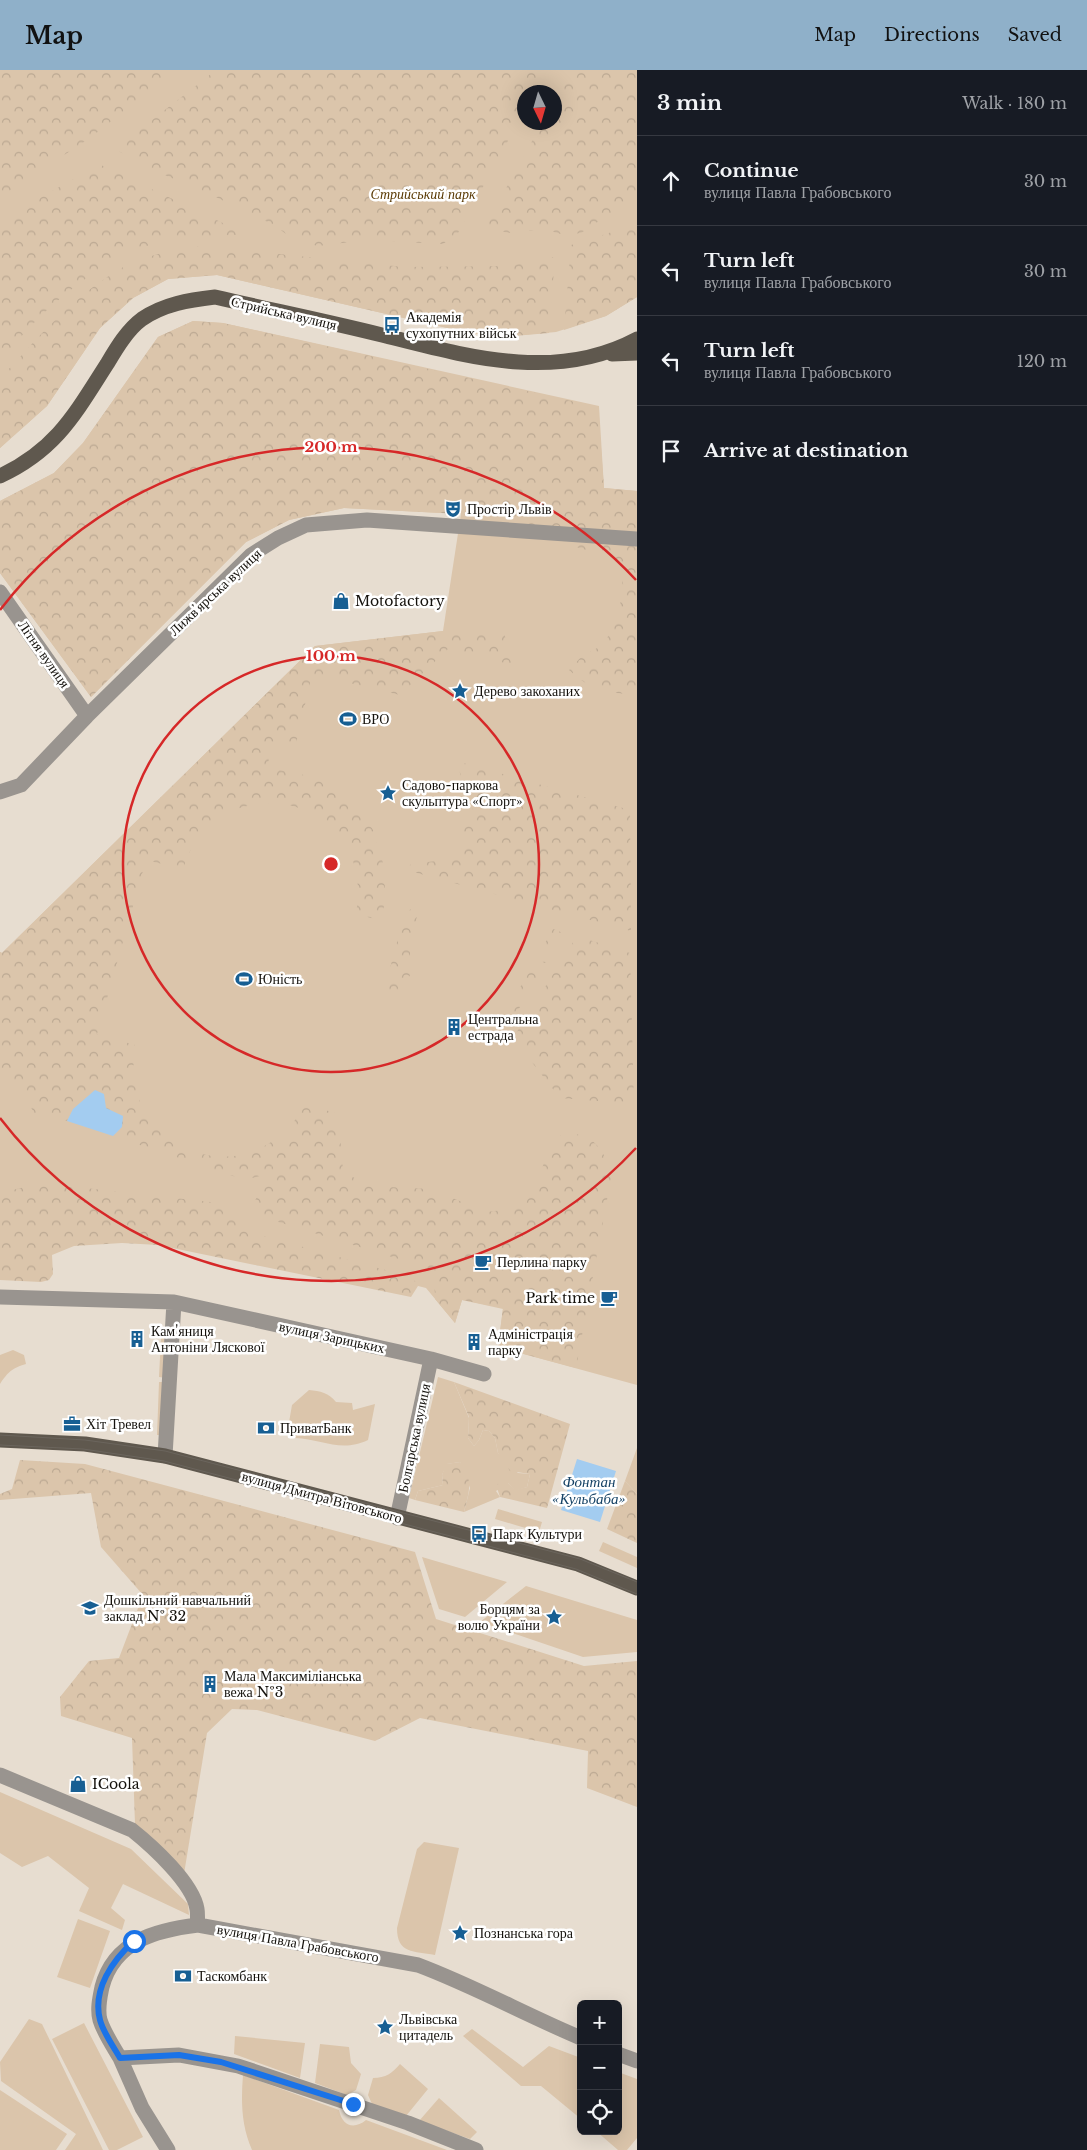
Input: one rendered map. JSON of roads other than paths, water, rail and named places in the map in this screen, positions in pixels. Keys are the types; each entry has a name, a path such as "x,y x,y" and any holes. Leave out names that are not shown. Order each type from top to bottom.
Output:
{"main road":[{"name":"Стрийська вулиця","path":"0,476 37,455 67,426 120,343 141,320 163,308 186,301 215,297 482,359 553,364 579,361 606,354 637,339"},
{"path":"606,354 637,354"},
{"name":"вулиця Дмитра Вітовського","path":"0,1440 85,1444 165,1456 578,1564 637,1588"}],"street":[{"name":"Лижвʼярська вулиця","path":"0,792 21,785 87,716 251,555 278,538 306,525 368,520 637,539"},
{"name":"Літня вулиця","path":"0,592 87,716"},
{"name":"вулиця Зарицьких","path":"0,1297 174,1302 431,1359 484,1374"},
{"path":"165,1456 174,1302"},
{"name":"Болгарська вулиця","path":"397,1518 431,1359"},
{"path":"0,1776 132,1830 146,1841 183,1880 197,1908 198,1925"},
{"name":"вулиця Павла Грабовського","path":"168,2150 142,2108 120,2058 100,2020 98,2002 104,1981 118,1956 134,1941 168,1928 198,1925 418,1966 450,1977 577,2036"},
{"path":"120,2058 179,2055 238,2066 408,2123 476,2150"},
{"path":"622,2055 637,2061"}],"water":[{"path":"95,1090 104,1094 106,1108 123,1116 122,1127 113,1136 67,1121 73,1109"},
{"name":"Фонтан «Кульбаба»","path":"577,1459 616,1471 600,1522 561,1510"}],"tram line":[{"path":"0,1435 85,1440 165,1451 580,1559 637,1582"},
{"path":"0,1445 83,1449 164,1461 576,1569 637,1594"}],"place":[{"name":"Академія сухопутних військ","path":"392,325"},
{"name":"Простір Львів","path":"453,509"},
{"name":"Motofactory","path":"341,601"},
{"name":"Дерево закоханих","path":"460,691"},
{"name":"ВРО","path":"348,719"},
{"name":"Садово-паркова скульптура «Спорт»","path":"388,793"},
{"name":"Юність","path":"244,979"},
{"name":"Центральна естрада","path":"454,1027"},
{"name":"Перлина парку","path":"483,1262"},
{"name":"Park time","path":"609,1298"},
{"name":"Кам'яниця Антоніни Ляскової","path":"137,1339"},
{"name":"Адміністрація парку","path":"474,1342"},
{"name":"Хіт Тревел","path":"72,1424"},
{"name":"ПриватБанк","path":"266,1428"},
{"name":"Парк Культури","path":"479,1534"},
{"name":"Дошкільний навчальний заклад № 32","path":"90,1608"},
{"name":"Борцям за волю України","path":"554,1617"},
{"name":"Мала Максиміліанська вежа №3","path":"210,1684"},
{"name":"ICoola","path":"78,1784"},
{"name":"Познанська гора","path":"460,1933"},
{"name":"Таскомбанк","path":"183,1976"},
{"name":"Львівська цитадель","path":"385,2027"}],"park label":[{"name":"Стрийський парк","path":"423,194"}]}
